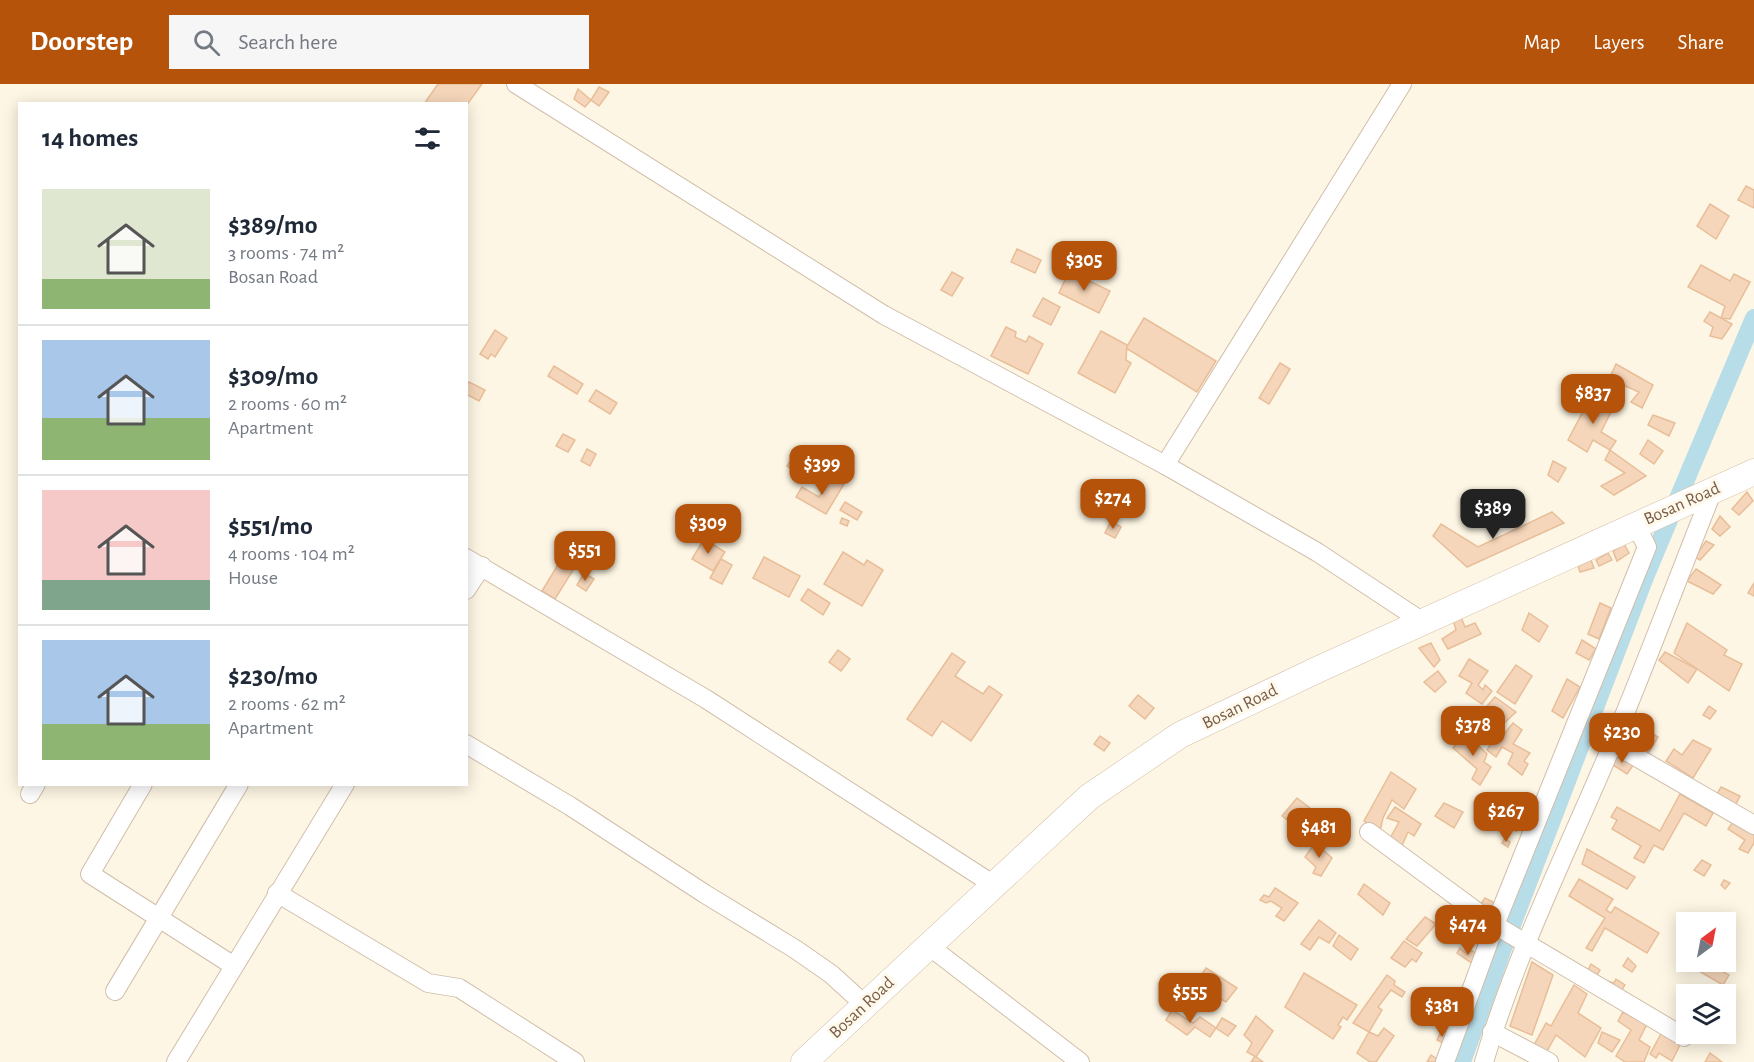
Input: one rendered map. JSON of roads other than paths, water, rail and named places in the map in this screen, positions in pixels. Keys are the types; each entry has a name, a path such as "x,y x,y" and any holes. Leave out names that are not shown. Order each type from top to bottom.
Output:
{"main road":[{"name":"Bosan Road","path":"804,1062 1089,797 1180,735 1754,472"}],"street":[{"path":"516,84 884,315 1165,465 1317,552 1423,622"},
{"path":"1165,465 1402,84"},
{"path":"1445,1062 1612,743 1704,494"},
{"path":"1484,1062 1511,935 1647,547 1643,522"},
{"path":"468,583 474,562 706,699 994,885"},
{"path":"1612,743 1754,825"},
{"path":"468,745 570,806 795,950 831,974 865,1005"},
{"path":"142,786 90,874 234,966"},
{"path":"115,991 237,786"},
{"path":"176,1062 344,786"},
{"path":"1369,832 1511,935 1676,1033"},
{"path":"277,893 428,983 459,988 575,1062"},
{"path":"928,946 1080,1062"},
{"path":"1492,1032 1549,1062"}],"waterway":[{"path":"1462,1062 1645,577 1754,318"}]}
